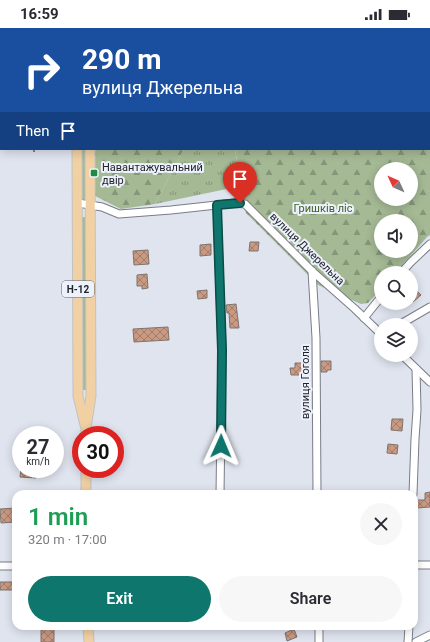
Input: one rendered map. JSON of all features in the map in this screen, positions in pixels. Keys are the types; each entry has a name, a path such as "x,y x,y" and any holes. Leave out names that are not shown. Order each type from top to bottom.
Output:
{"main road":[{"name":"Н-12","path":"77,150 78,396 85,426"},
{"name":"Н-12","path":"87,426 92,396 90,150"},
{"path":"86,478 86,490"},
{"path":"88,630 89,642"}],"street":[{"name":"вулиця Джерельна","path":"78,203 102,207 119,214 164,211 235,203 245,204 312,271 374,327"},
{"path":"217,205 222,350 220,490"},
{"path":"407,266 430,244"},
{"name":"вулиця Гоголя","path":"312,271 316,338 317,490"},
{"path":"364,318 374,306"},
{"path":"412,318 430,308"},
{"path":"409,362 430,382"},
{"path":"414,490 417,410 416,369"},
{"path":"418,566 430,565"},
{"path":"0,566 12,566"},
{"path":"319,630 319,642"},
{"path":"408,642 409,630"},
{"path":"416,642 430,635"}],"green space":[{"path":"81,150 86,150 86,199 81,199"},
{"path":"95,150 183,150 155,204 121,209 95,196"},
{"path":"183,150 235,150 241,186 155,204"},
{"name":"Гришків ліс","path":"235,150 430,150 430,235 418,247 418,214 374,214 374,258 408,258 401,266 374,266 374,297 368,303 361,304 318,285 246,213"},
{"path":"81,217 86,217 88,390 83,390"}],"building":[{"path":"250,242 259,242 258,251 249,251"},
{"path":"211,244 211,255 200,256 200,245"},
{"path":"148,250 149,264 134,265 133,251"},
{"path":"147,274 148,288 142,289 142,286 137,286 137,275"},
{"path":"207,290 207,298 198,299 197,291"},
{"path":"236,304 239,328 230,328 229,313 227,313 226,305"},
{"path":"168,327 169,340 134,342 133,329"},
{"path":"321,361 331,361 331,370 321,372"},
{"path":"295,363 302,363 302,375 291,375 290,368 295,368"},
{"path":"392,419 403,419 402,431 391,430"},
{"path":"388,444 398,445 397,454 387,453"},
{"path":"430,492 430,507 418,508 418,500 425,500 425,493"},
{"path":"12,508 12,522 1,523 0,509"},
{"path":"0,582 12,582 12,590 0,590"},
{"path":"41,630 54,630 54,642 41,642"},
{"path":"294,630 297,637 287,641 285,633"}],"place":[{"name":"Навантажувальний двір","path":"94,173"}],"route":[{"path":"221,446 222,350 217,205 240,203"}]}
